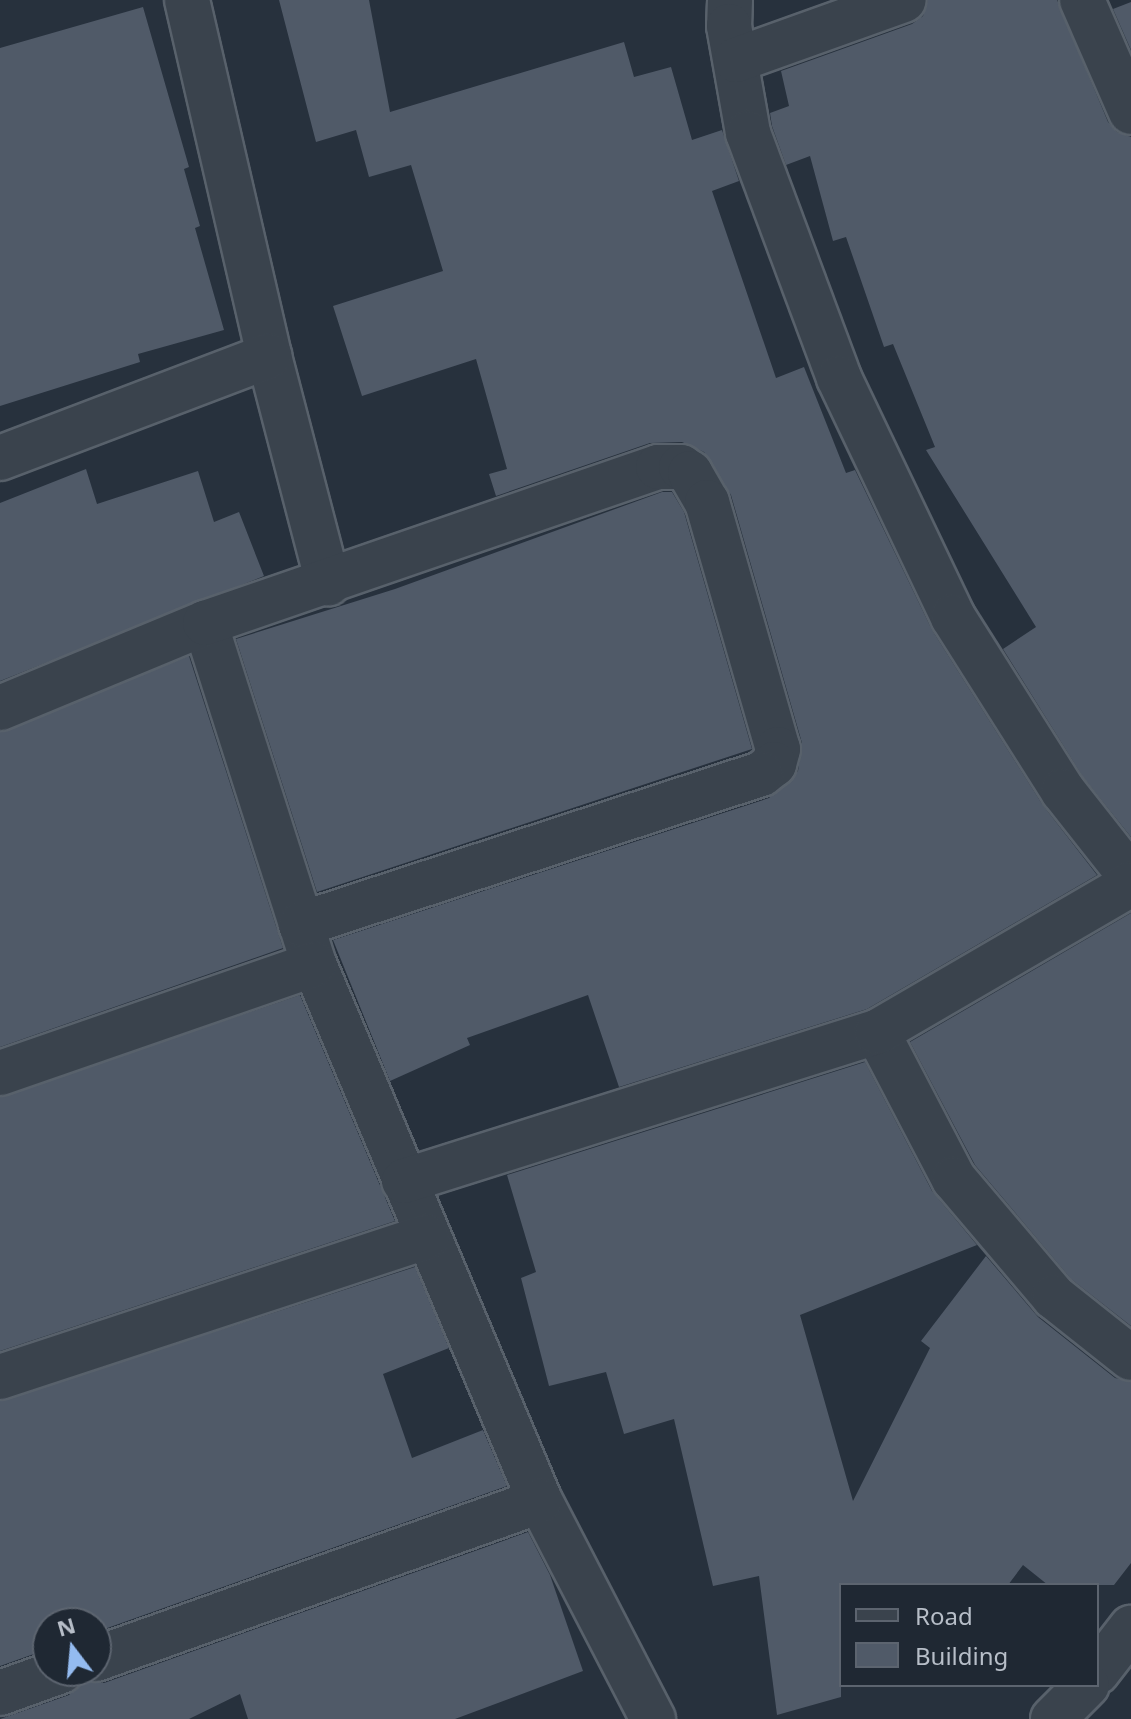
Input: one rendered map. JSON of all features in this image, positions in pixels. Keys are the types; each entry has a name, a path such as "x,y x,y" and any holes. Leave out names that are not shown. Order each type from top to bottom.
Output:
{"street":[{"path":"187,0 269,356 328,583"},
{"path":"730,0 748,133 778,225 839,378 953,617 1010,713 1131,877"},
{"path":"736,60 904,0"},
{"path":"1082,0 1131,112"},
{"path":"0,458 269,356"},
{"path":"0,708 205,623 658,467 681,467 707,502 778,749 774,764 761,774 308,944 0,1073"},
{"path":"205,623 308,944 404,1181 540,1501 653,1719"},
{"path":"404,1181 877,1032 1131,884"},
{"path":"877,1032 954,1179 1054,1297 1131,1358"},
{"path":"0,1377 427,1237"},
{"path":"112,1653 540,1501"},
{"path":"1099,1669 1131,1628"},
{"path":"0,1693 32,1681"},
{"path":"1053,1719 1085,1687"}],"building":[{"path":"279,0 369,0 390,112 624,42 634,77 671,67 692,140 722,130 739,181 712,191 776,378 804,367 846,473 855,470 932,630 1042,804 1097,875 867,1009 619,1087 588,995 467,1038 470,1045 390,1081 333,940 769,798 798,771 802,743 731,495 704,452 682,442 650,443 496,496 489,474 507,469 476,359 362,396 333,306 443,271 411,165 369,177 356,130 316,142"},
{"path":"928,0 1057,0 1108,122 1117,132 1131,137 1131,837 1083,777 1003,649 1036,627 926,450 935,447 893,344 884,347 846,237 833,241 810,156 786,165 772,126 770,113 789,106 781,71 912,24 923,16"},
{"path":"1131,2 1131,50 1113,9"},
{"path":"143,7 189,167 184,169 200,226 195,228 224,330 138,354 140,362 0,406 0,48"},
{"path":"86,469 97,504 198,471 214,522 239,512 264,576 0,681 0,503"},
{"path":"662,492 672,492 684,512 752,749 317,892 236,639 395,589"},
{"path":"189,656 283,948 0,1047 0,732"},
{"path":"1131,913 1131,1326 1071,1279 975,1165 910,1042"},
{"path":"300,995 395,1221 0,1351 0,1097"},
{"path":"865,1062 932,1191 977,1245 800,1315 853,1501 930,1348 921,1341 986,1256 1038,1317 1115,1378 1131,1382 1131,1563 1114,1585 1046,1583 1023,1565 1010,1583 839,1583 841,1697 777,1715 759,1576 713,1586 674,1419 624,1434 606,1372 549,1386 521,1278 536,1272 507,1175"},
{"path":"415,1267 449,1348 383,1374 412,1458 483,1430 507,1486 112,1626 112,1607 32,1607 32,1655 0,1666 0,1401"},
{"path":"528,1532 550,1575 583,1671 455,1719 248,1719 240,1694 189,1719 0,1719 69,1695 77,1687 112,1687 112,1680"}]}
